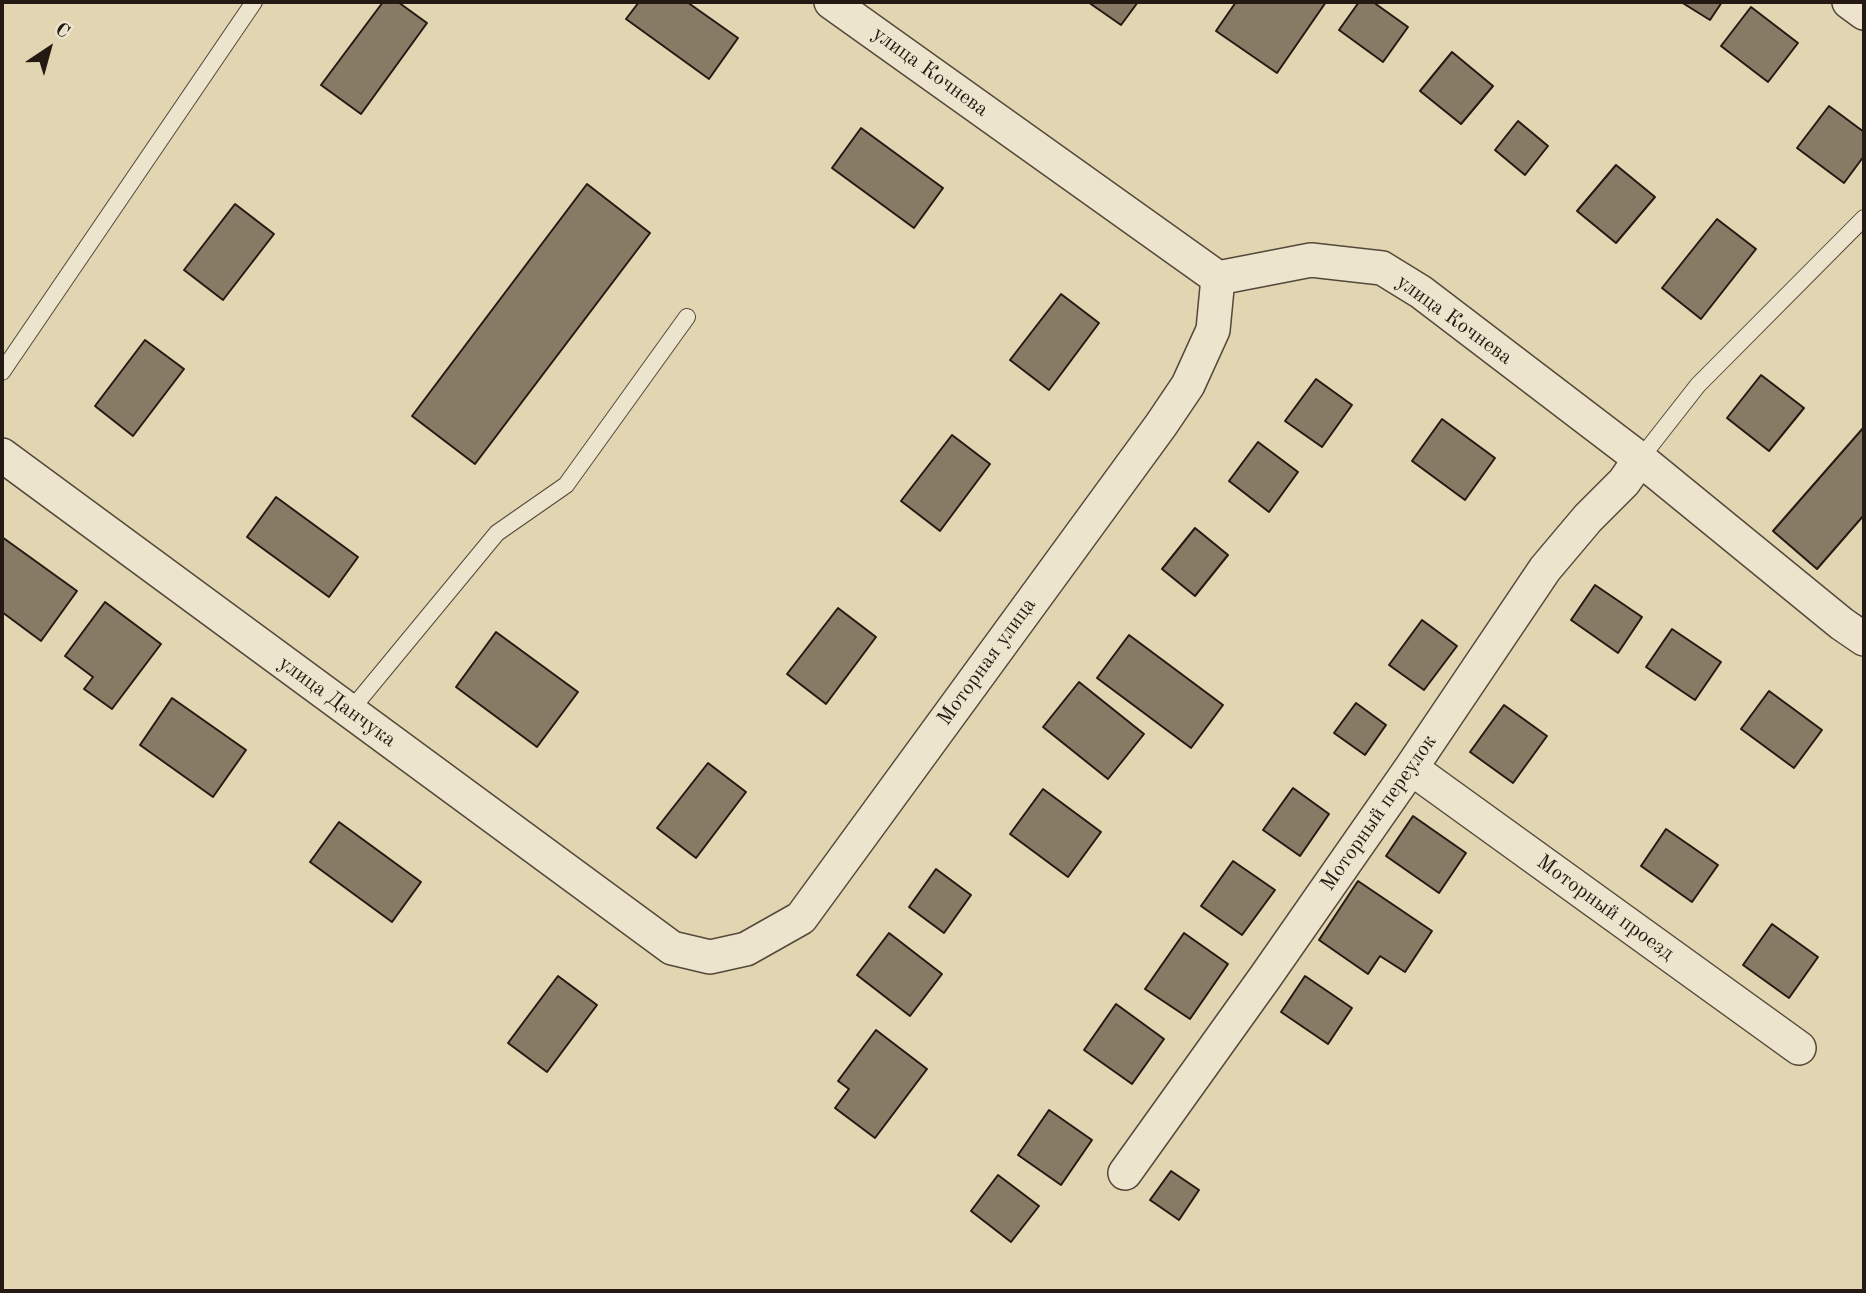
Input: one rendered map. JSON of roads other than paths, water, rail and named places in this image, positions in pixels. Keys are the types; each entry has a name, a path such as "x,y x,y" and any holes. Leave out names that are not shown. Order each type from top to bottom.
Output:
{"street":[{"name":"улица Кочнева","path":"831,2 1218,278 1311,260 1382,268 1421,292 1640,459 1864,639"},
{"path":"1849,2 1864,13"},
{"name":"Моторная улица","path":"672,948 710,957 746,949 801,918 1188,385 1213,330 1218,278"},
{"name":"улица Данчука","path":"2,455 672,948"},
{"name":"Моторный переулок","path":"1125,1174 1411,768 1545,569 1588,518 1624,482 1640,459"},
{"name":"Моторный проезд","path":"1411,768 1799,1048"}],"lane":[{"path":"2,372 254,2"},
{"path":"1640,459 1698,385 1864,218"},
{"path":"350,711 497,533 566,485 687,317"}]}
